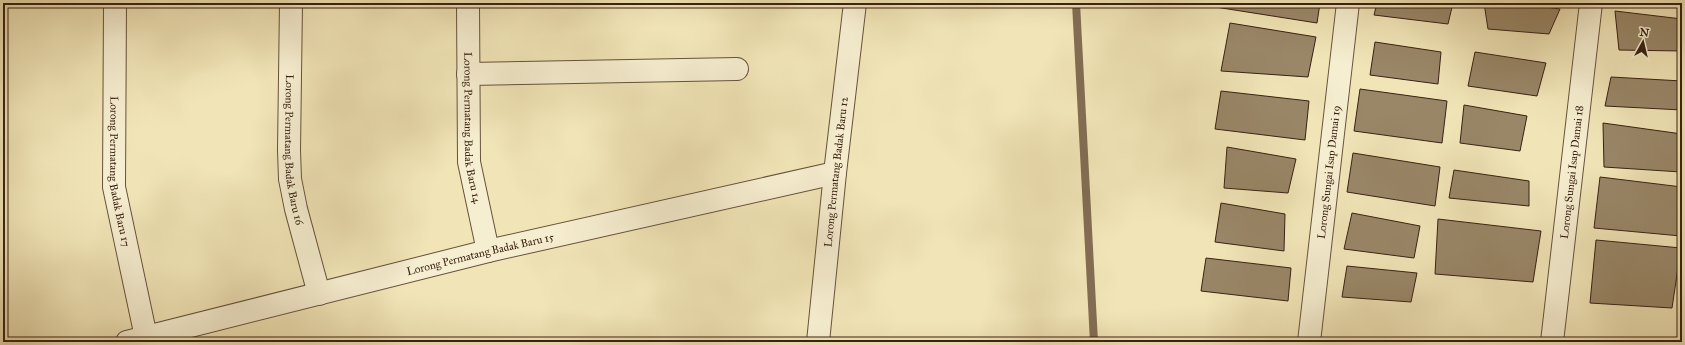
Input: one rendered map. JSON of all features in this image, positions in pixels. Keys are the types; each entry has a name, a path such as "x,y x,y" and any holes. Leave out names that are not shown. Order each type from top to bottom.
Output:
{"street":[{"name":"Lorong Permatang Badak Baru 17","path":"115,3 114,187 137,340"},
{"name":"Lorong Permatang Badak Baru 16","path":"290,3 290,179 296,209 319,294"},
{"name":"Lorong Permatang Badak Baru 14","path":"468,3 469,162 488,251"},
{"name":"Lorong Permatang Badak Baru 12","path":"818,342 835,173 855,3"},
{"name":"Lorong Sungai Isap Damai 19","path":"1309,342 1348,3"},
{"name":"Lorong Sungai Isap Damai 18","path":"1552,342 1592,3"},
{"path":"468,74 737,69"},
{"name":"Lorong Permatang Badak Baru 15","path":"137,340 488,251 835,173"}],"building":[{"path":"1210,3 1320,3 1317,23 1209,6"},
{"path":"1377,3 1453,3 1448,24 1374,15"},
{"path":"1484,3 1517,3 1560,9 1549,34 1488,29"},
{"path":"1615,11 1682,19 1682,51 1619,50"},
{"path":"1230,23 1316,37 1308,77 1221,71"},
{"path":"1375,42 1441,52 1438,84 1370,75"},
{"path":"1475,52 1546,63 1537,96 1468,86"},
{"path":"1611,77 1682,81 1682,110 1605,106"},
{"path":"1360,89 1447,101 1442,143 1354,131"},
{"path":"1221,91 1309,101 1305,140 1215,129"},
{"path":"1464,105 1527,116 1520,151 1460,143"},
{"path":"1603,123 1682,134 1681,172 1604,167"},
{"path":"1227,147 1296,159 1288,193 1224,188"},
{"path":"1353,153 1440,167 1435,206 1347,192"},
{"path":"1454,170 1529,181 1529,206 1449,198"},
{"path":"1600,177 1682,187 1681,236 1594,228"},
{"path":"1221,203 1285,214 1284,251 1215,242"},
{"path":"1352,213 1420,226 1414,258 1344,249"},
{"path":"1438,219 1541,231 1533,282 1435,274"},
{"path":"1596,240 1681,248 1672,308 1590,303"},
{"path":"1206,258 1291,268 1288,301 1201,291"},
{"path":"1347,266 1417,273 1411,302 1342,297"}],"waterway":[{"path":"1076,3 1094,342"}]}
